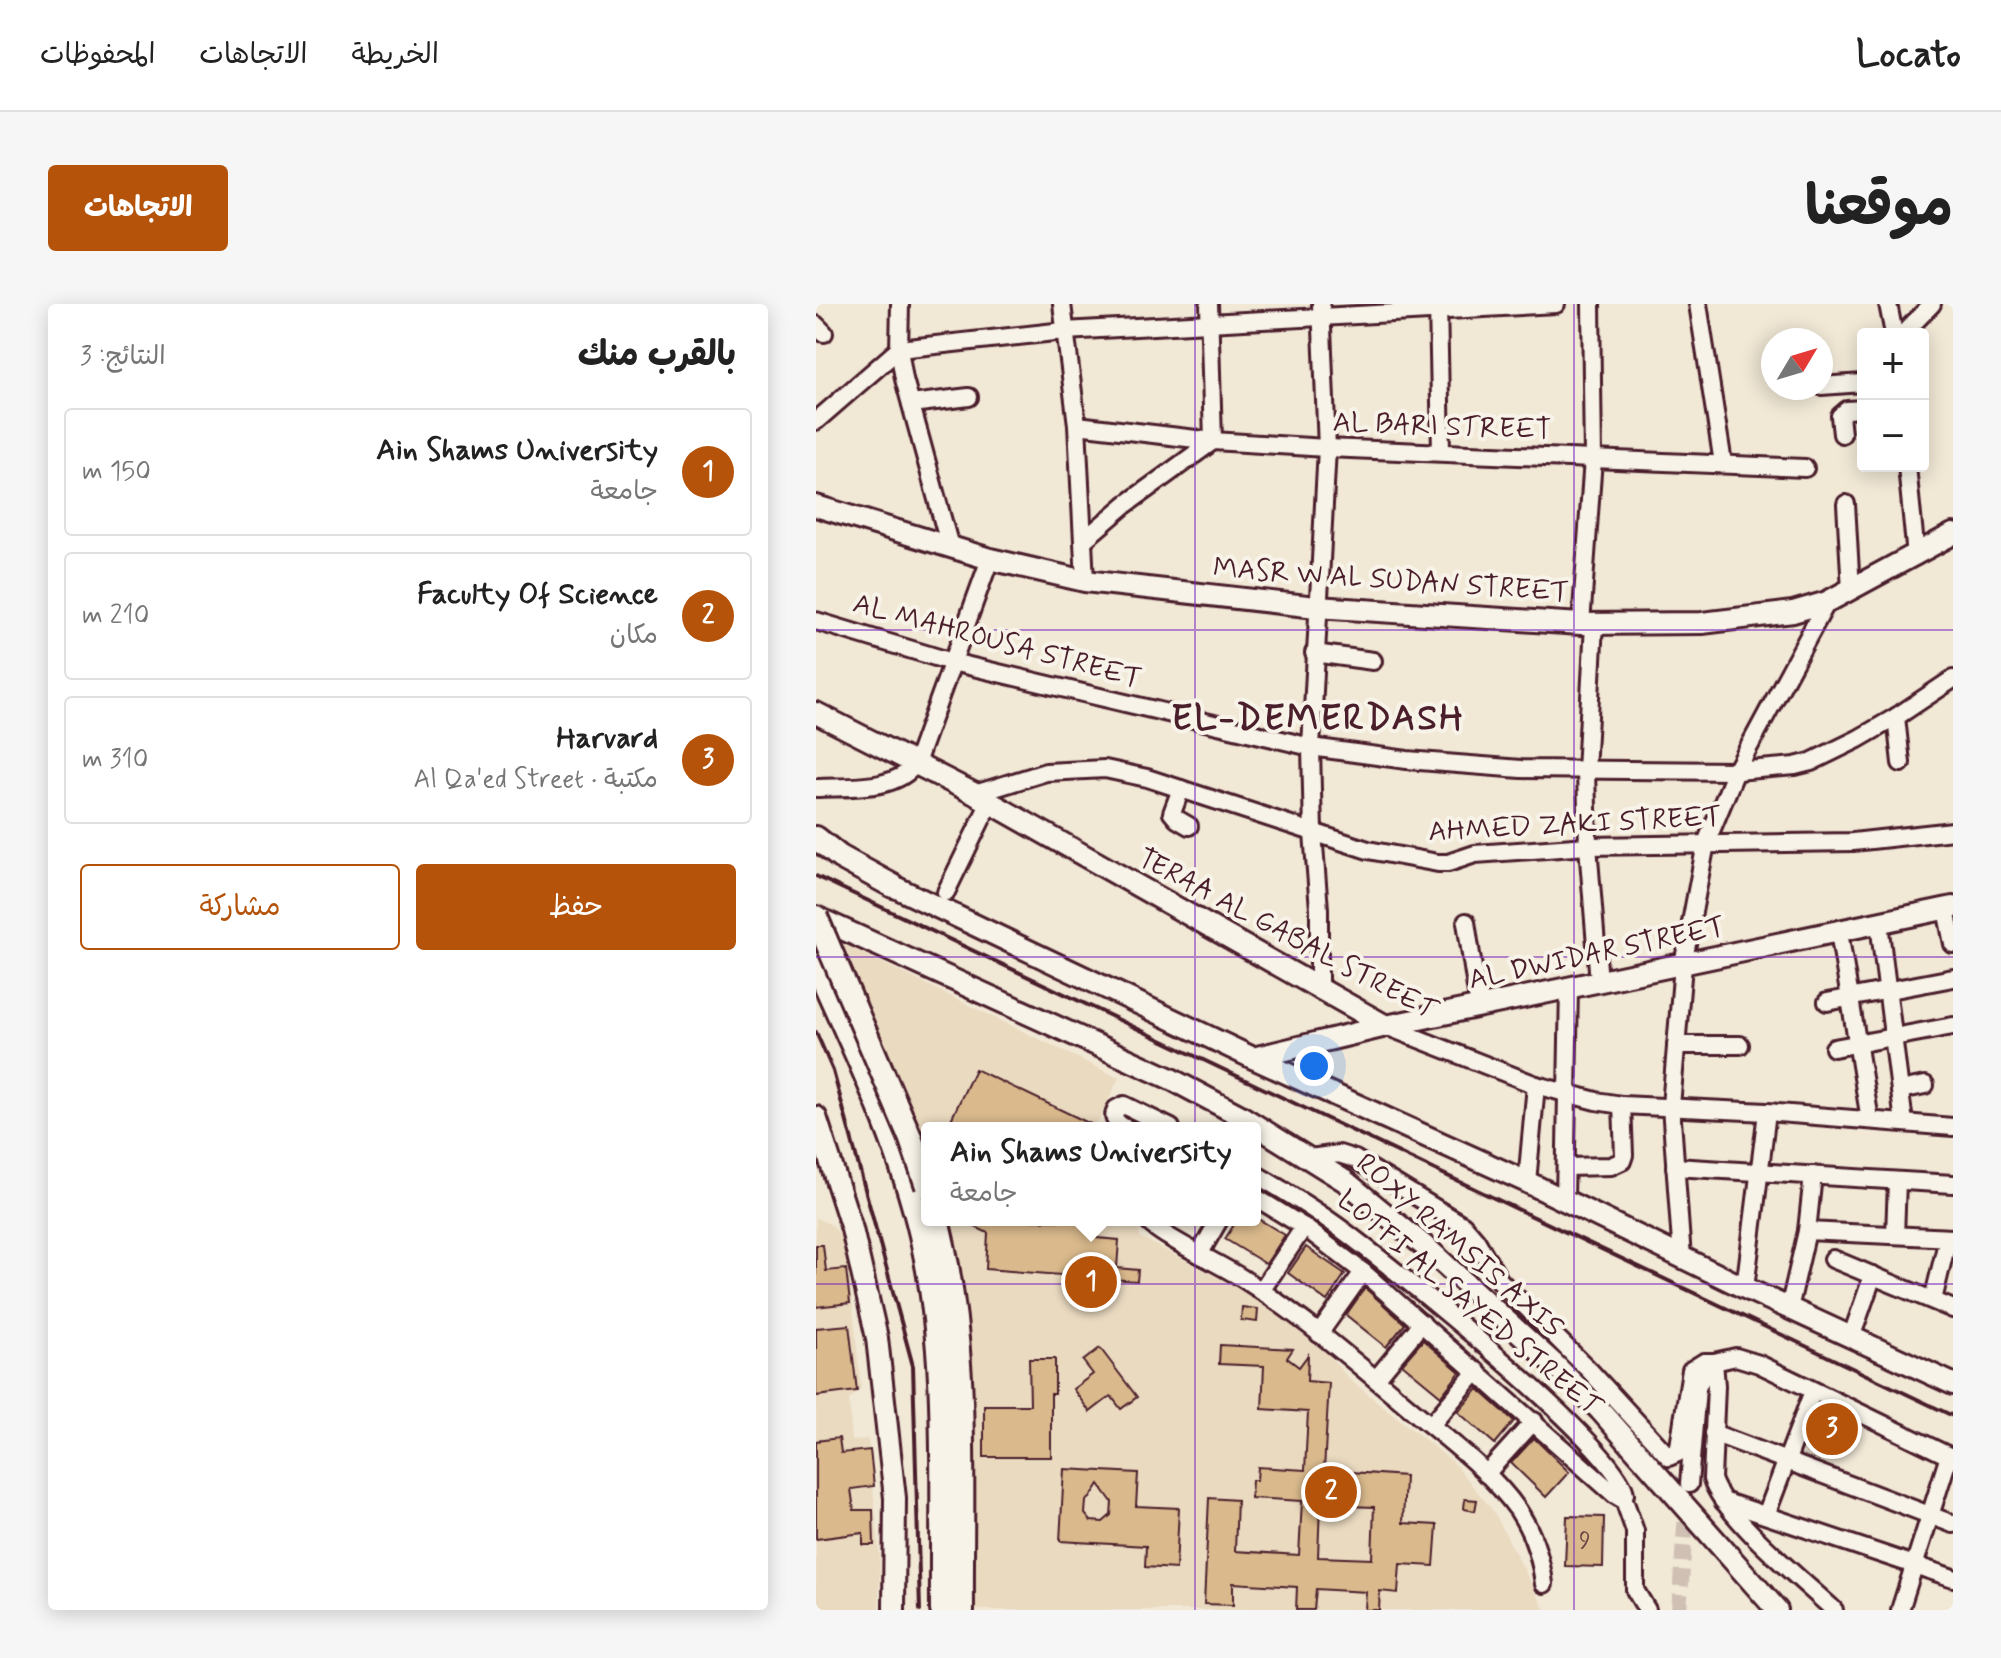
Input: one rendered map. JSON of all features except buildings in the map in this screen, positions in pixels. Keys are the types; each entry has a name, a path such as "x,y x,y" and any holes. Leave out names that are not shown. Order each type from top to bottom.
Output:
{"highway":[{"path":"816,838 840,857 893,886"},
{"path":"816,917 921,1169"},
{"path":"816,964 893,1143 913,1203 927,1265 939,1359 942,1610"},
{"path":"938,1226 951,1294 958,1358 962,1610"}],"main road":[{"name":"MASR W AL SUDAN STREET","path":"816,506 990,559 1085,581 1316,607 1588,624 1702,623 1793,612 1827,602 1953,534"},
{"name":"TERAA AL GABAL STREET","path":"816,713 982,798 1386,1026"},
{"path":"893,886 1253,1058 1527,1182 1789,1309 1953,1384"},
{"name":"AL DWIDAR STREET","path":"1253,1058 1386,1026 1950,908"},
{"name":"ROXY RAMSIS AXIS","path":"816,917 1171,1079 1251,1122"},
{"path":"816,1117 852,1229 877,1338 895,1498 894,1610"},
{"name":"ROXY RAMSIS AXIS","path":"1261,1128 1381,1208 1555,1365 1621,1433 1777,1610"}],"street":[{"path":"900,304 899,349 950,547"},
{"path":"1062,304 1077,425 1085,581"},
{"path":"1084,540 1125,505 1213,441 1209,304"},
{"path":"816,421 899,349 1064,331 1209,322 1321,310 1556,304"},
{"path":"1591,304 1593,459 1586,771 1588,846 1599,982"},
{"path":"1698,304 1723,463"},
{"path":"1888,304 1893,328"},
{"path":"1909,328 1932,304"},
{"path":"1438,307 1441,451"},
{"path":"1319,990 1319,909 1311,747 1316,607 1327,448 1321,310"},
{"path":"1833,385 1857,383"},
{"path":"911,404 969,397"},
{"path":"1842,434 1840,416 1847,410 1857,409"},
{"name":"AL BARI STREET","path":"1077,425 1213,441 1327,448 1805,468"},
{"path":"1908,472 1916,556"},
{"path":"1846,504 1851,590"},
{"path":"816,788 886,783 904,776 916,763 990,559"},
{"path":"1682,1258 1671,1106 1683,965 1706,843 1736,771 1827,602"},
{"name":"AL MAHROUSA STREET","path":"816,621 952,662 1311,747 1407,760 1521,769 1736,771 1795,766 1811,762 1896,717 1953,679"},
{"path":"1314,653 1373,661"},
{"path":"1896,717 1901,763"},
{"name":"AHMED ZAKI STREET","path":"982,798 1026,777 1085,768 1125,772 1368,850 1438,863 1475,854 1588,846 1853,842 1953,831"},
{"path":"1181,789 1172,813 1189,826"},
{"path":"946,892 982,798"},
{"path":"1950,908 1953,944"},
{"path":"1466,922 1479,1007"},
{"path":"1879,923 1904,1123"},
{"path":"1839,932 1870,1120"},
{"path":"1827,1002 1953,978"},
{"path":"1565,1200 1569,988"},
{"name":"TERAA AL GABAL STREET","path":"1386,1026 1536,1085 1568,1095 1622,1105 1767,1112 1953,1127"},
{"path":"1834,1048 1953,1026"},
{"path":"1676,1045 1740,1045"},
{"path":"1527,1182 1536,1085"},
{"path":"1900,1090 1925,1085"},
{"path":"1116,1122 1116,1109 1124,1105 1159,1122"},
{"path":"1566,1167 1611,1166 1622,1161 1622,1105"},
{"path":"1745,1288 1767,1112"},
{"path":"1310,1158 1339,1154 1355,1159 1463,1225 1476,1240 1500,1281 1584,1365 1669,1457 1674,1457 1679,1450 1689,1374 1699,1363 1728,1358 1743,1358 1951,1457 1900,1610"},
{"path":"1675,1167 1953,1184"},
{"path":"1789,1309 1807,1231 1813,1175"},
{"name":"LOTFI AL SAYED STREET","path":"1261,1178 1315,1210 1355,1240 1550,1403 1604,1458 1624,1488 1623,1497 1635,1531 1635,1590 1647,1610"},
{"path":"1895,1235 1897,1181"},
{"name":"LOTFI AL SAYED STREET","path":"1261,1201 1304,1227 1363,1272 1615,1495 1623,1497"},
{"path":"1152,1226 1261,1291 1319,1334 1486,1474 1508,1497 1526,1523 1538,1553 1544,1584"},
{"path":"1200,1253 1216,1226"},
{"path":"1261,1291 1304,1227"},
{"path":"1807,1231 1950,1238 1933,1300"},
{"path":"1833,1259 1953,1309"},
{"path":"1319,1334 1363,1272"},
{"path":"1851,1338 1873,1275"},
{"path":"1376,1379 1422,1323"},
{"path":"1714,1362 1716,1386 1712,1479 1723,1501 1739,1520 1834,1610"},
{"path":"1689,1484 1697,1388 1714,1362"},
{"path":"1431,1425 1477,1371"},
{"path":"1766,1515 1813,1391"},
{"path":"1486,1474 1534,1421"},
{"path":"1713,1433 1953,1524"},
{"path":"1723,1501 1953,1578"}],"shaded area":[{"path":"835,940 1119,1078 1098,1122 921,1122 921,1148"},
{"path":"816,1218 832,1225 842,1237 847,1250 861,1388 849,1400 852,1441 868,1439 880,1558 879,1610 816,1610"},
{"path":"944,1226 1138,1226 1140,1237 1254,1296 1325,1351 1349,1379 1453,1462 1494,1512 1545,1610 971,1610"}],"tunnel":[{"path":"1679,1610 1687,1500"}],"railway":[{"path":"816,876 1953,1416"},
{"path":"816,1032 833,1071 913,1366 920,1610"}],"place":[{"name":"Ain Shams University","path":"1091,1282"},
{"name":"Harvard","path":"1832,1429"},
{"name":"Faculty Of Science","path":"1331,1492"}],"district":[{"name":"EL-DEMERDASH","path":"1318,719"}]}
